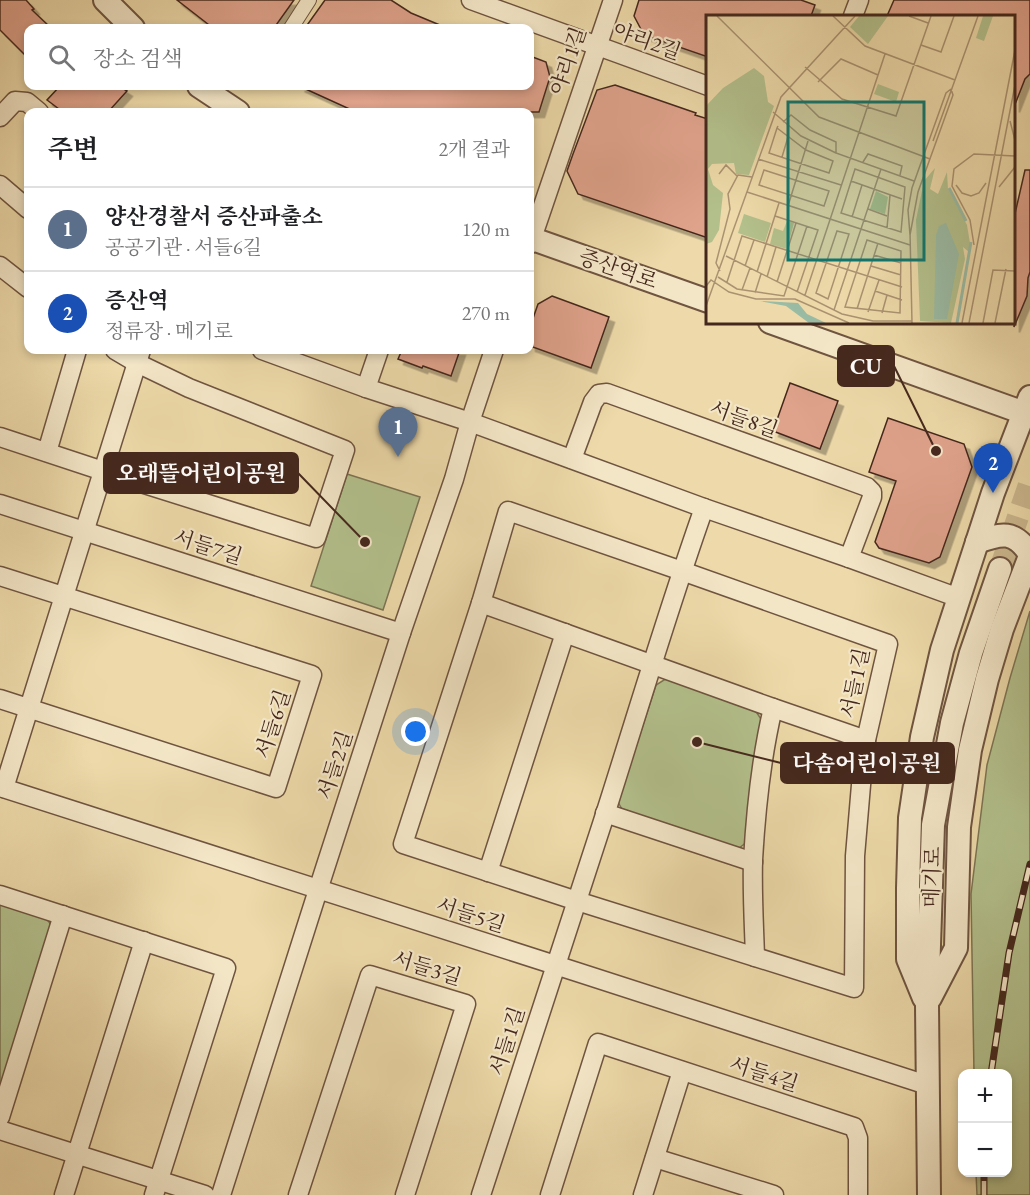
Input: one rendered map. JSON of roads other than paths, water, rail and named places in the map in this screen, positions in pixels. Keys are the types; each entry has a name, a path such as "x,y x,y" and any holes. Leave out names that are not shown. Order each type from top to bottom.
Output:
{"street":[{"path":"105,0 129,24"},
{"path":"294,24 309,0"},
{"name":"야리2길","path":"471,0 706,85"},
{"name":"야리1길","path":"534,228 613,0"},
{"path":"853,15 858,0"},
{"path":"205,90 232,108"},
{"path":"0,117 15,101 27,102 34,108"},
{"path":"0,185 24,206"},
{"name":"증산역로","path":"534,241 706,299"},
{"path":"0,268 24,285"},
{"path":"776,324 1028,408 993,493 942,650 922,737 910,818 908,959 927,1005"},
{"path":"47,452 76,354"},
{"path":"273,354 470,422 959,598"},
{"path":"366,388 378,354"},
{"name":"서들2길","path":"221,1195 493,354"},
{"path":"0,437 103,471 316,537 345,450 189,388 139,356 103,471 84,531 29,709 2,788"},
{"name":"서들8길","path":"572,459 593,402 599,394 607,393 867,487 872,492 872,497 849,558"},
{"name":"서들7길","path":"0,504 401,633"},
{"name":"서들1길","path":"481,1195 704,508"},
{"name":"서들1길","path":"508,511 888,644 866,740 855,856 854,988 577,901 403,843 481,603 508,511"},
{"path":"927,1005 956,948 959,827 970,750 1002,629 1030,555 1022,542 1007,535 977,542"},
{"name":"메기로","path":"929,1195 927,1005 933,825 952,723 971,653 1000,569"},
{"name":"서들6길","path":"0,576 312,675 276,788 0,699"},
{"path":"481,603 866,740"},
{"path":"488,872 565,633"},
{"path":"754,957 753,862 758,788 764,746 773,708"},
{"name":"서들5길","path":"2,788 927,1085"},
{"path":"605,813 753,862"},
{"path":"0,895 226,968 156,1188"},
{"path":"0,1118 63,915"},
{"path":"64,1195 144,941"},
{"name":"서들3길","path":"298,1195 370,975 466,1004 405,1195"},
{"path":"550,1195 598,1043 682,1071 643,1195"},
{"name":"서들4길","path":"682,1071 854,1127 858,1138 858,1195"},
{"path":"0,1130 77,1154 156,1188 205,1195"},
{"path":"655,1158 774,1195"}],"tunnel":[{"path":"1000,569 1030,482"}],"railway":[{"path":"992,1069 1009,953 1030,864"},
{"path":"984,1177 984,1195"}],"place":[{"name":"CU","path":"936,451"},
{"name":"양산경찰서 증산파출소","path":"398,457"},
{"name":"증산역","path":"993,493"},
{"name":"오래뜰어린이공원","path":"365,542"},
{"name":"다솜어린이공원","path":"697,742"}]}
